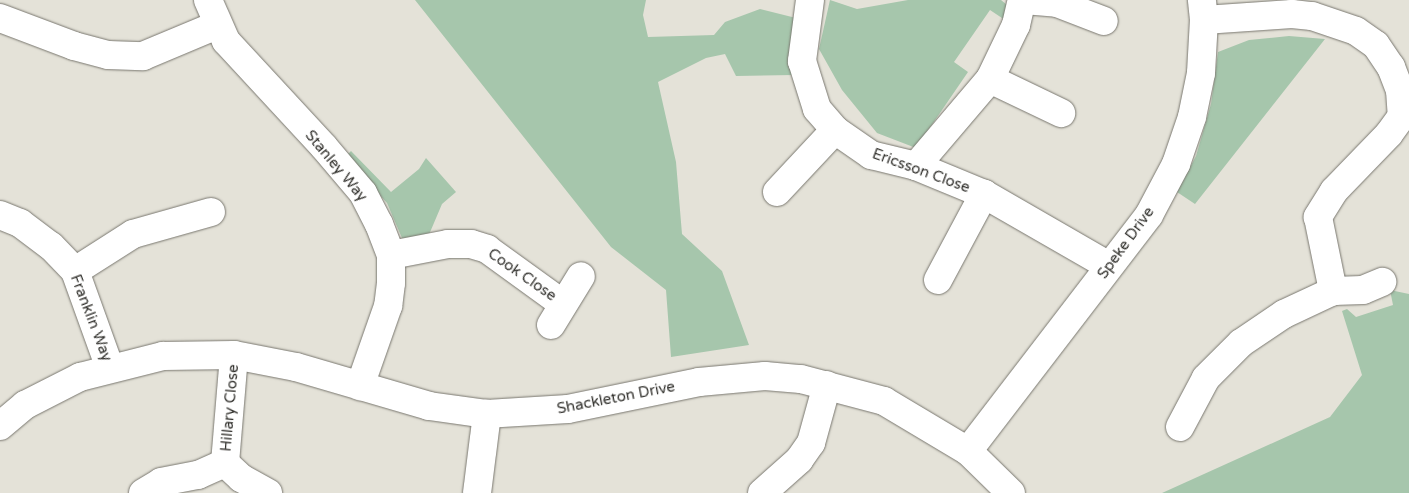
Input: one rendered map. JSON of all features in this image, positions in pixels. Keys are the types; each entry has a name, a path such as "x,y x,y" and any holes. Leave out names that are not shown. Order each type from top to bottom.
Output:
{"street":[{"name":"Stanley Way","path":"208,0 217,25 238,55 363,194 391,256 388,306 360,386"},
{"name":"Ericsson Close","path":"810,0 802,61 817,109 835,130 871,155 916,166 984,194 1109,266"},
{"path":"916,166 990,79 1016,25 1023,0 1056,3 1104,21"},
{"path":"1203,10 1292,14 1325,20 1356,31 1376,45 1391,67 1400,90 1405,117 1334,192 1318,217 1333,291"},
{"name":"Speke Drive","path":"968,451 1148,215 1176,164 1194,108 1201,73 1203,10"},
{"path":"0,18 74,46 143,56 217,25"},
{"path":"990,79 1061,113"},
{"path":"777,192 835,130"},
{"name":"Ericsson Close","path":"938,280 984,194"},
{"path":"75,271 133,234 211,212"},
{"name":"Franklin Way","path":"0,215 20,223 51,246 75,271 110,368"},
{"name":"Cook Close","path":"391,256 448,244 470,244 487,249 557,314 581,276"},
{"path":"1180,427 1206,378 1241,343 1284,314 1333,291 1363,290 1382,282"},
{"name":"Shackleton Drive","path":"0,426 25,406 80,378 110,368 164,356 234,355 296,367 428,406 487,414 568,410 699,382 765,376 827,385 884,401 968,451 1011,493"},
{"name":"Hillary Close","path":"143,493 160,482 198,475 225,463 234,355"},
{"path":"762,493 789,484 811,443 827,385"},
{"path":"477,493 487,414"},
{"path":"225,463 241,478 268,493"}],"green space":[{"path":"415,0 646,0 643,15 648,37 714,35 725,22 760,9 796,18 793,75 736,76 725,54 706,58 658,82 676,162 682,234 722,271 749,345 671,357 666,290 611,247"},
{"path":"830,0 857,9 908,0 1001,0 1007,5 1005,20 990,10 954,62 968,72 916,148 877,133 842,90 819,49"},
{"path":"1289,36 1325,39 1195,204 1177,192 1196,156 1211,104 1218,52 1249,40"},
{"path":"351,151 391,192 419,169 426,158 456,192 442,204 428,237 402,238 387,203 345,157"},
{"path":"1390,290 1409,294 1409,493 1162,493 1330,417 1362,375 1342,311 1347,309 1356,317 1393,305"}]}
